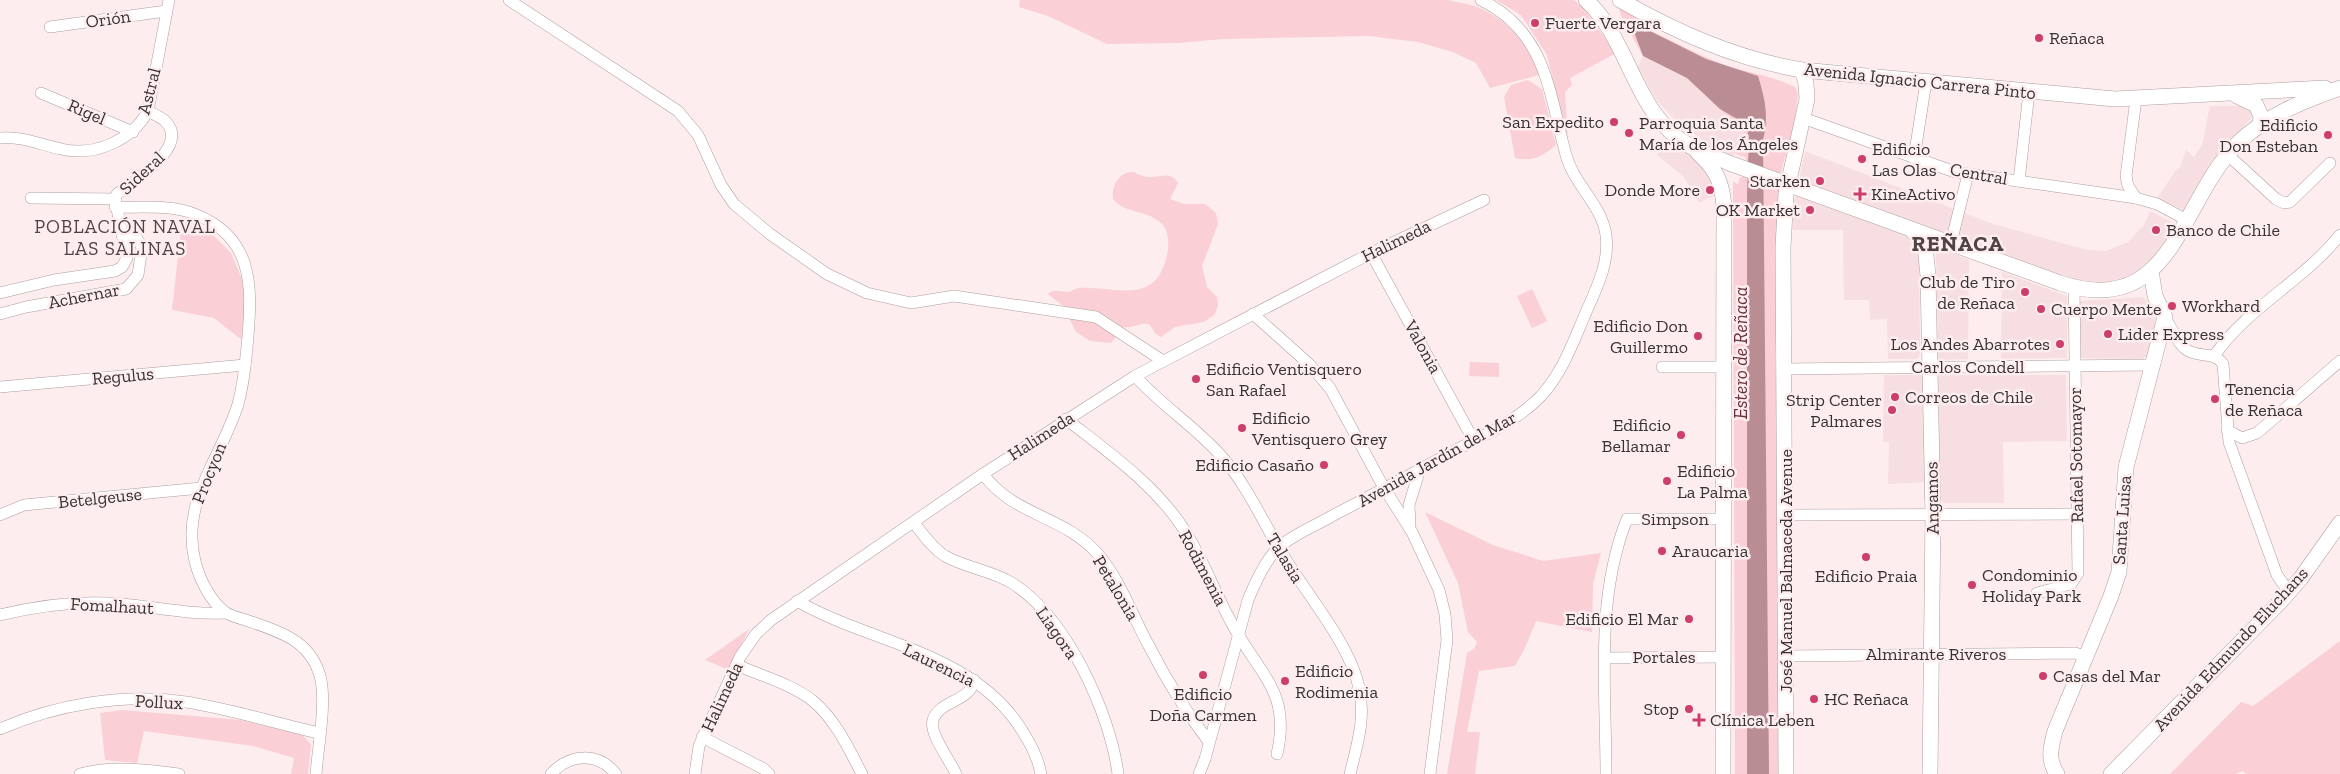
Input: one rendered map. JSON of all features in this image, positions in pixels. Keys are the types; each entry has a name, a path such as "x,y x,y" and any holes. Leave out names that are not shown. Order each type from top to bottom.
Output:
{"main road":[{"path":"1586,0 1600,13 1619,44 1644,99 1662,122 1716,171 1723,194 1723,774"},
{"path":"1600,13 1608,3 1622,1"},
{"name":"Avenida Ignacio Carrera Pinto","path":"1622,1 1660,21 1738,56 1802,70 2094,98 2136,99 2340,88"},
{"name":"José Manuel Balmaceda Avenue","path":"1786,774 1786,515 1781,181 1803,118 1808,92 1802,70"},
{"path":"1689,146 1728,163 2074,287 2098,292 2130,285 2151,270 2161,260 2228,155 2260,125 2289,109 2340,88"},
{"path":"2234,94 2250,100 2256,105 2261,116 2260,125"},
{"name":"Angamos","path":"1910,228 1922,240 1928,256 1933,515 1933,654 1930,774"},
{"path":"2151,270 2155,296 2166,317"},
{"name":"Santa Luisa","path":"2056,774 2050,760 2050,749 2119,572 2126,468 2166,317"},
{"name":"Avenida Edmundo Eluchans","path":"2113,773 2289,592 2340,523"}],"street":[{"path":"509,0 678,111 698,134 721,185 734,204 770,234 827,274 867,292 911,303 954,296 1096,317 1163,361"},
{"name":"Avenida Jardín del Mar","path":"1199,774 1244,612 1253,588 1279,548 1307,530 1474,441 1525,410 1552,382 1569,353 1599,281 1607,250 1602,218 1575,177 1567,158 1553,99 1539,57 1516,26 1497,9 1481,0"},
{"name":"Orión","path":"50,27 168,6"},
{"name":"Astral","path":"0,138 22,139 75,151 107,145 133,132 141,124 148,110 168,6"},
{"path":"1914,158 1926,82"},
{"path":"2019,181 2029,92"},
{"name":"Rigel","path":"41,93 133,132"},
{"path":"2136,99 2126,176 2128,186 2136,198"},
{"name":"Sideral","path":"0,293 54,280 115,272 122,267 127,258 115,203 118,194 163,156 169,148 171,134 168,125 148,110"},
{"name":"Central","path":"1803,118 1914,158 1968,174 2136,198 2157,204 2187,220"},
{"path":"2228,155 2276,199 2284,203 2290,202 2330,163"},
{"path":"1951,243 1968,174"},
{"path":"2108,194 2126,176"},
{"name":"Procyon","path":"31,198 115,203 188,211 206,219 228,237 242,257 250,282 251,303 245,365 238,404 201,488 192,520 192,550 204,584 225,613"},
{"name":"Halimeda","path":"695,774 702,737 737,665 756,634 771,620 797,601 1066,418 1135,376 1371,252 1484,200"},
{"path":"2214,356 2231,334 2250,315 2310,266 2340,234"},
{"name":"Achernar","path":"0,314 26,307 126,289 138,275 142,247 136,237 122,235"},
{"name":"Valonia","path":"1371,252 1474,441"},
{"name":"Rafael Sotomayor","path":"2037,593 2071,584 2077,578 2074,287"},
{"path":"1253,314 1308,363 1330,388 1384,488 1412,532 1438,590 1447,627 1444,668 1430,774"},
{"path":"2166,317 2186,349 2214,356 2222,361 2225,369 2227,430 2240,478 2277,575 2289,592"},
{"path":"2227,430 2242,438 2257,433 2340,361"},
{"name":"Regulus","path":"0,387 245,365"},
{"name":"Carlos Condell","path":"1784,369 2152,365"},
{"path":"1662,367 1724,368"},
{"name":"Talasia","path":"1135,376 1223,457 1237,475 1279,548 1350,659 1358,680 1361,702 1361,728 1350,774"},
{"name":"Rodimenia","path":"1066,418 1131,471 1173,514 1204,563 1238,636 1268,678 1275,694 1280,722 1277,754"},
{"path":"1412,532 1409,505 1420,469"},
{"name":"Petalonia","path":"983,474 1004,497 1022,508 1066,528 1082,539 1097,554 1129,604 1164,672 1194,722 1209,742"},
{"name":"Betelgeuse","path":"0,515 24,505 201,488"},
{"path":"1786,515 2077,514"},
{"name":"Simpson","path":"1606,658 1605,613 1609,580 1616,548 1627,518 1724,519"},
{"name":"Liagora","path":"914,523 938,551 954,560 988,571 1007,580 1032,599 1047,614 1065,640 1098,702 1111,739 1118,774"},
{"name":"Laurencia","path":"797,601 850,627 909,648 974,680 998,699 1017,722 1034,750 1041,774"},
{"name":"Fomalhaut","path":"0,615 40,606 84,602 208,614 225,613"},
{"path":"225,613 297,640 309,654 318,670 322,687 316,774"},
{"name":"Almirante Riveros","path":"1787,656 2075,653 2085,656"},
{"name":"Portales","path":"1606,658 1723,657"},
{"path":"1606,658 1606,774"},
{"path":"737,665 794,690 820,706 833,723 862,774"},
{"path":"956,774 934,732 933,720 939,710 969,691 974,680"},
{"name":"Pollux","path":"0,729 25,719 65,708 108,701 149,700 187,702 320,733"},
{"path":"702,737 764,769 769,774"},
{"path":"552,774 558,768 578,757 598,760 616,774"},
{"path":"80,774 93,770 120,769 179,774"}],"shaded area":[{"path":"1020,0 1448,0 1478,7 1492,14 1510,28 1531,54 1539,75 1490,88 1476,63 1453,52 1418,42 1369,36 1107,44 1048,16 1019,7"},
{"path":"1496,0 1574,0 1583,8 1616,53 1570,78 1572,85 1565,92 1568,142 1547,55 1521,15"},
{"path":"1617,0 1639,0 1648,30 1725,65 1787,83 1795,87 1798,94 1794,125 1782,168 1778,201 1775,359 1785,774 1735,774 1733,181 1738,185 1740,177 1743,177 1746,158 1734,153 1744,134 1743,128 1687,78 1643,56 1621,16"},
{"path":"1630,21 1706,59 1758,76 1764,100 1766,115 1763,140 1769,774 1747,774 1747,194 1749,136 1744,123 1720,109 1687,78 1643,56"},
{"path":"1643,56 1687,78 1720,109 1743,127 1744,134 1733,156 1712,147 1676,121 1656,99 1638,67"},
{"path":"1528,80 1542,89 1556,145 1547,152 1532,159 1521,159 1515,158 1504,97 1511,85"},
{"path":"2210,106 2249,107 2252,117 2212,162 2184,210 2157,198 2177,169 2180,168 2186,150 2194,157 2202,145"},
{"path":"1672,137 1708,172 1715,195 1699,203 1684,177 1657,155"},
{"path":"1805,151 1993,224 2084,249 2106,251 2128,242 2144,225 2150,211 2176,224 2151,265 2130,278 2091,284 2020,261 1799,180"},
{"path":"1133,172 1147,177 1172,177 1178,183 1170,199 1184,204 1205,204 1216,213 1218,224 1202,266 1207,287 1217,297 1218,305 1215,314 1204,322 1175,327 1161,337 1155,333 1150,325 1144,324 1124,327 1111,343 1090,341 1076,332 1063,306 1048,294 1055,291 1069,292 1077,288 1131,290 1142,288 1152,283 1160,274 1166,259 1168,237 1163,225 1151,216 1123,207 1113,199 1113,189 1117,181 1124,174"},
{"path":"1803,195 1909,236 1919,249 1920,354 1917,359 1888,359 1887,319 1870,320 1869,300 1844,300 1843,230 1792,230 1795,197"},
{"path":"182,221 211,233 231,253 242,279 246,301 242,340 214,318 172,310"},
{"path":"1941,248 1969,260 1968,359 1938,360 1936,251"},
{"path":"2002,272 2067,296 2067,358 2001,359"},
{"path":"1532,289 1547,321 1532,328 1517,296"},
{"path":"2144,297 2156,322 2148,355 2143,359 2081,358 2080,301"},
{"path":"1470,362 1499,363 1499,377 1469,376"},
{"path":"1884,375 2066,375 2067,441 2003,442 2004,503 1944,503 1940,500 1924,500 1924,482 1888,484 1889,442 1883,442"},
{"path":"1425,512 1493,545 1543,561 1601,553 1593,584 1592,632 1536,621 1526,646 1515,666 1479,671 1467,732 1480,732 1475,774 1447,774 1467,653 1474,649 1477,642 1468,632 1458,583"},
{"path":"749,629 729,670 705,660"},
{"path":"2340,641 2340,774 2247,774 2242,771 2236,774 2170,774 2241,702 2253,706"},
{"path":"122,710 241,720 302,735 311,744 308,774 291,774 294,758 253,746 144,731 137,763 105,760 100,713"}],"waterway":[{"name":"Estero de Reñaca","path":"1643,20 1646,32"}],"place":[{"name":"Fuerte Vergara","path":"1535,23"},
{"name":"Reñaca","path":"2039,38"},
{"name":"San Expedito","path":"1614,122"},
{"name":"Parroquia Santa María de los Ángeles","path":"1629,133"},
{"name":"Edificio Don Esteban","path":"2328,135"},
{"name":"Edificio Las Olas","path":"1862,159"},
{"name":"Starken","path":"1820,181"},
{"name":"Donde More","path":"1710,190"},
{"name":"KineActivo","path":"1860,194"},
{"name":"OK Market","path":"1810,210"},
{"name":"Banco de Chile","path":"2156,230"},
{"name":"Club de Tiro de Reñaca","path":"2025,292"},
{"name":"Workhard","path":"2172,306"},
{"name":"Cuerpo Mente","path":"2041,309"},
{"name":"Lider Express","path":"2108,334"},
{"name":"Edificio Don Guillermo","path":"1698,336"},
{"name":"Los Andes Abarrotes","path":"2060,344"},
{"name":"Edificio Ventisquero San Rafael","path":"1196,379"},
{"name":"Correos de Chile","path":"1895,397"},
{"name":"Tenencia de Reñaca","path":"2215,399"},
{"name":"Strip Center Palmares","path":"1892,410"},
{"name":"Edificio Ventisquero Grey","path":"1242,428"},
{"name":"Edificio Bellamar","path":"1681,435"},
{"name":"Edificio Casaño","path":"1324,465"},
{"name":"Edificio La Palma","path":"1667,481"},
{"name":"Araucaria","path":"1662,551"},
{"name":"Edificio Praia","path":"1866,557"},
{"name":"Condominio Holiday Park","path":"1972,585"},
{"name":"Edificio El Mar","path":"1689,619"},
{"name":"Edificio Doña Carmen","path":"1203,675"},
{"name":"Casas del Mar","path":"2043,676"},
{"name":"Edificio Rodimenia","path":"1285,681"},
{"name":"HC Reñaca","path":"1814,699"},
{"name":"Stop","path":"1689,709"},
{"name":"Clínica Leben","path":"1699,720"}],"district":[{"name":"POBLACIÓN NAVAL LAS SALINAS","path":"125,237"},
{"name":"REÑACA","path":"1958,243"}]}
